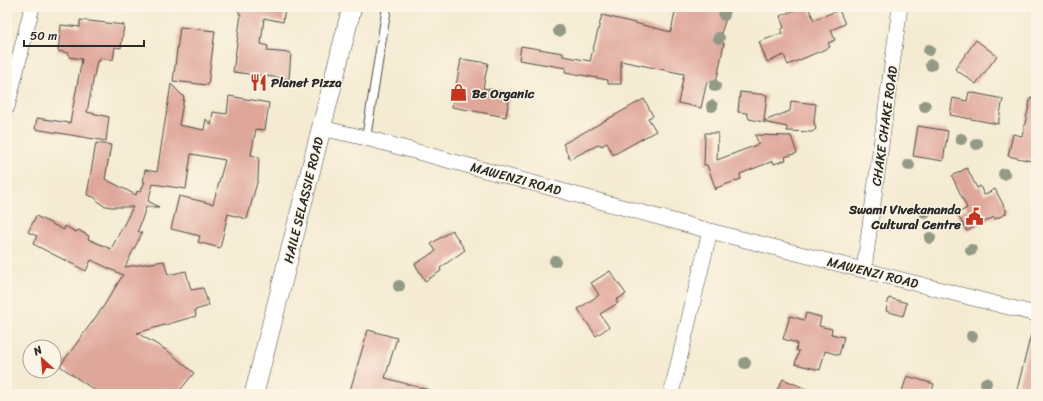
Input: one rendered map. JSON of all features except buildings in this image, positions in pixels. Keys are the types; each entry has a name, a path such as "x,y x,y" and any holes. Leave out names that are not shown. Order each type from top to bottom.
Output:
{"street":[{"path":"7,107 32,7"},
{"name":"HAILE SELASSIE ROAD","path":"254,394 352,7"},
{"name":"CHAKE CHAKE ROAD","path":"864,269 900,7"},
{"name":"MAWENZI ROAD","path":"321,128 366,138 710,230 1036,314"},
{"path":"671,394 710,230"}],"lane":[{"path":"366,138 387,7"}],"place":[{"name":"Planet Pizza","path":"258,82"},
{"name":"Be Organic","path":"459,93"},
{"name":"Swami Vivekananda Cultural Centre","path":"974,216"}]}
